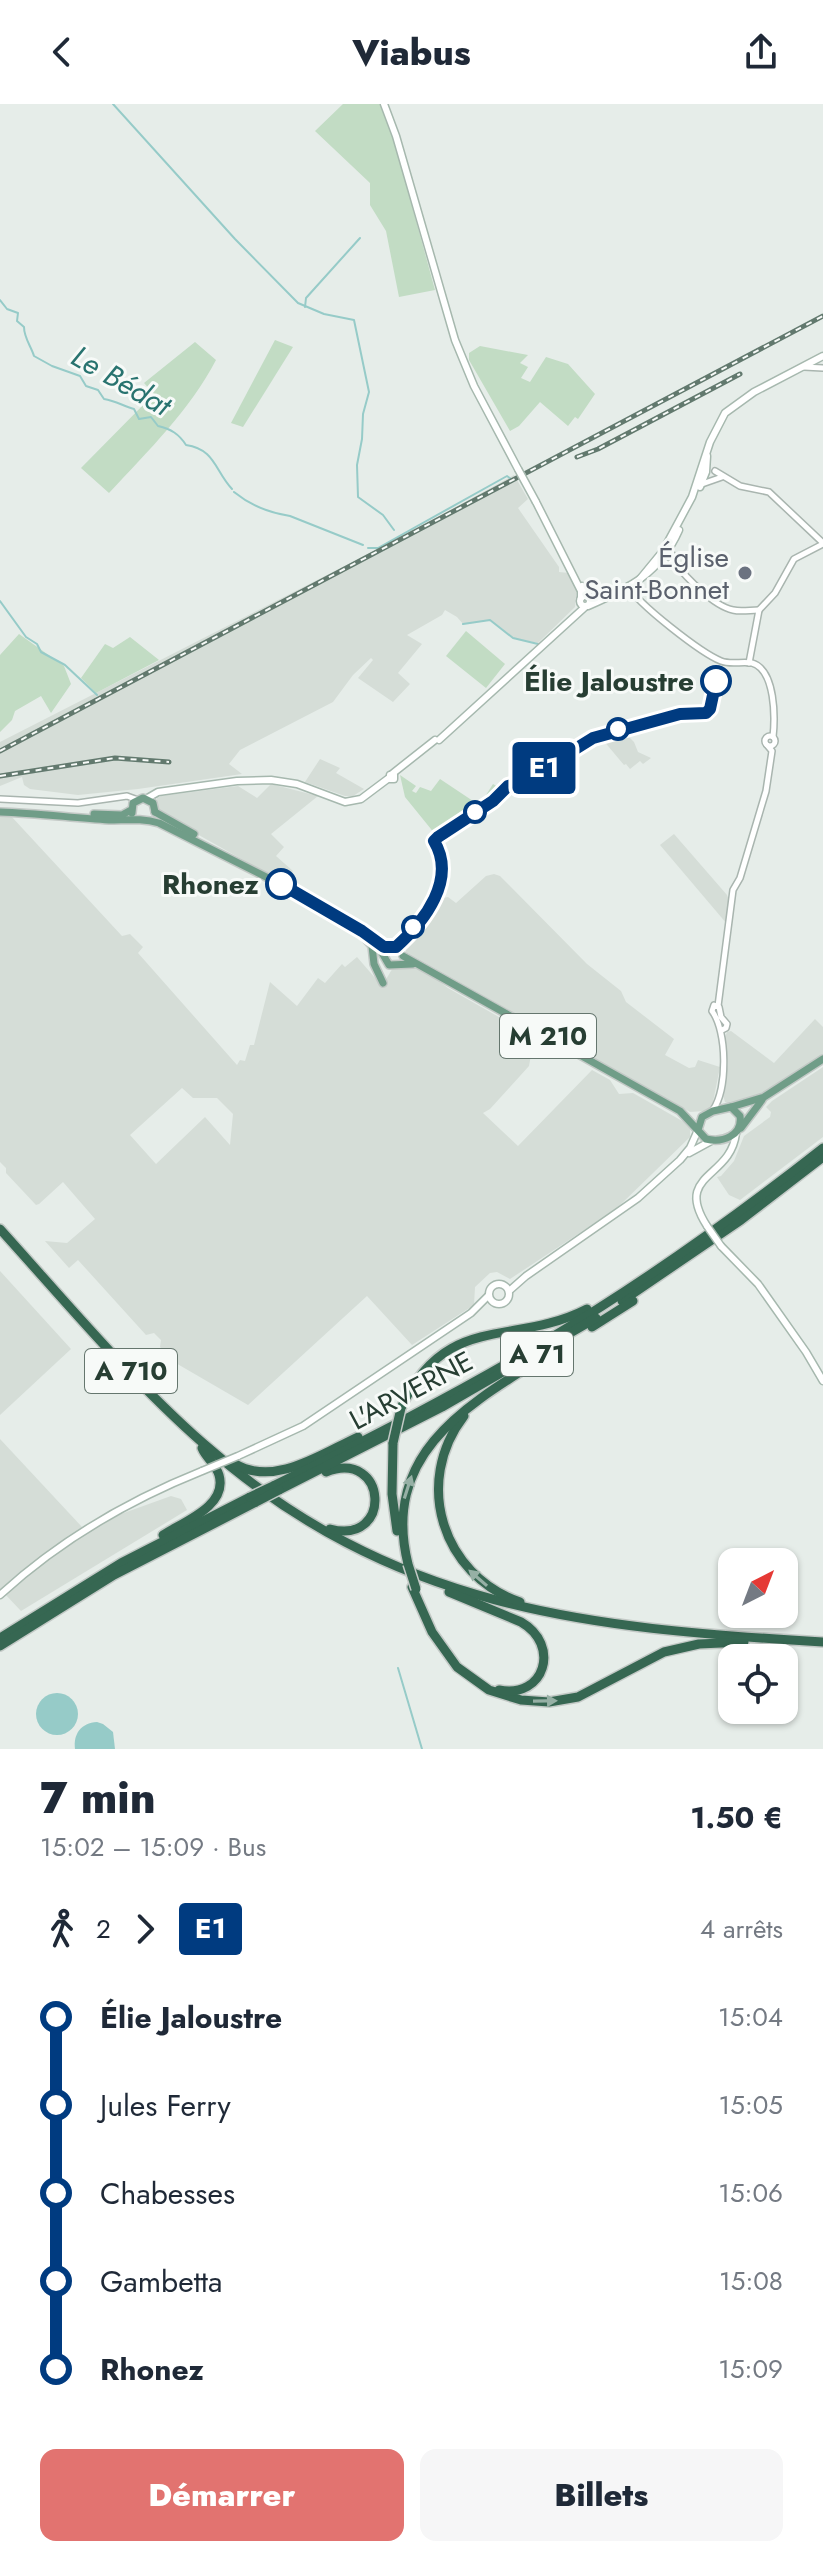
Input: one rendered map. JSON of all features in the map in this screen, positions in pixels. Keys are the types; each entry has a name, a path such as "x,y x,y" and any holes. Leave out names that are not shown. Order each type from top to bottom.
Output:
{"highway":[{"name":"L'ARVERNE","path":"0,1646 104,1581 530,1351 709,1235 823,1148"},
{"name":"L'ARVERNE","path":"276,1488 442,1407 546,1349 671,1269 823,1157"},
{"path":"406,1563 402,1519 405,1495 413,1473 443,1430 481,1396 710,1249 775,1198 779,1191"},
{"name":"A 710","path":"0,1229 167,1409 234,1469 302,1516 358,1549 426,1579 497,1602 573,1618"},
{"name":"A 710","path":"0,1237 136,1384 202,1448 250,1488 324,1536 384,1567 449,1592 516,1612 649,1634 744,1642"},
{"path":"623,1293 559,1321 486,1334 455,1347 422,1374 401,1408 393,1443 393,1507 406,1563 432,1632 457,1667 489,1690 537,1702 568,1700 602,1687 664,1652 699,1644 823,1644"},
{"path":"499,1385 462,1418 445,1447 437,1484 441,1521 457,1555 484,1584 509,1599 573,1618 675,1632 823,1644"},
{"path":"167,1409 233,1462 262,1474 285,1469 397,1420 405,1420"},
{"path":"121,1563 200,1512 216,1497 219,1476 202,1448"},
{"path":"276,1488 344,1468 361,1473 374,1488 374,1512 366,1523 356,1529 334,1530 302,1516"},
{"name":"L'ARVERNE","path":"0,1638 121,1563 253,1500"},
{"path":"414,1588 442,1642 467,1672 501,1690 517,1690 533,1682 542,1670 544,1655 541,1641 534,1631 517,1620 449,1592"}],"main road":[{"path":"384,104 455,340 474,386 585,601"},
{"path":"761,388 821,355"},
{"path":"0,812 110,820 141,807 155,793 237,781 271,780 297,784 348,803 361,799 437,740 585,601 599,600 640,579 663,555 704,478 706,453 725,413 761,388 821,355"},
{"path":"141,807 148,821"},
{"path":"141,807 140,822 163,825 251,868"},
{"path":"141,807 349,923 387,951 399,949 401,960 389,965 385,961 387,951"},
{"path":"349,923 370,942 374,964 383,983"},
{"name":"M 210","path":"401,960 446,978 680,1111 698,1130"},
{"path":"471,1313 494,1285 507,1288 613,1217 680,1160 709,1112 764,1097 823,1059"},
{"path":"680,1160 738,1131 764,1097"},
{"path":"730,1107 740,1116 733,1150 728,1159 705,1178 697,1191 697,1207 721,1246 758,1284 823,1381"},
{"name":"M 210","path":"680,1111 709,1112"},
{"path":"698,1130 728,1148 728,1159"},
{"path":"0,1595 92,1524 140,1498 303,1426 471,1313 494,1303 504,1304 509,1298 507,1288"},
{"path":"488,1296 494,1303"}],"street":[{"path":"803,367 823,367 821,355"},
{"path":"704,478 723,477 741,487 769,492 823,544 801,554 783,576 775,593 759,610 749,663"},
{"path":"663,555 673,561 697,587 726,608 735,611 759,610"},
{"path":"663,555 668,565 673,561"},
{"path":"628,586 652,611 720,661 758,666 773,694 771,738 776,752 770,763 766,791 740,878 733,890 718,1006 727,1024 722,1030 722,1102 730,1107"},
{"path":"0,799 78,803 127,796 141,807"},
{"path":"709,1112 721,1089"}],"shaded area":[{"path":"514,475 528,499 518,508 559,567 559,572 569,573 577,588 575,607 538,643 513,638 490,620 463,624 445,610 442,615 407,635 422,644 398,673 410,684 393,702 358,678 373,660 371,658 353,675 333,702 240,750 229,764 242,774 78,795 30,789 24,785 22,777 0,786 0,742 411,532"},
{"path":"623,731 634,742 638,752 651,758 643,764 640,761 630,769 624,765 603,740"},
{"path":"320,759 340,768 336,773 364,789 353,796 345,796 305,782"},
{"path":"271,784 318,796 271,834 284,847 276,856 293,871 282,882 165,816 156,806 157,798 161,796 238,786 257,798"},
{"path":"0,816 11,816 122,936 130,934 143,947 138,953 237,1065 240,1060 245,1061 250,1045 254,1045 270,982 297,1006 318,978 325,983 342,964 345,967 357,957 382,986 394,966 416,964 448,988 527,1033 532,1040 526,1048 531,1055 529,1066 483,1113 518,1146 592,1070 610,1080 619,1094 633,1093 684,1122 690,1129 690,1137 616,1209 510,1279 497,1272 490,1273 475,1287 474,1305 412,1345 367,1296 248,1405 174,1362 160,1347 161,1340 154,1333 146,1335 78,1260 69,1268 45,1241 67,1243 95,1219 63,1182 36,1205 6,1173 0,1162","holes":["182,1088 193,1098 217,1098 233,1114 230,1145 205,1117 156,1164 130,1135"]},
{"path":"674,834 727,895 730,903 727,924 660,845"},
{"path":"486,876 500,876 587,964 621,991 626,1002 674,1039 665,1055 689,1068 695,1067 698,1060 720,1067 712,1107 690,1112 406,952 405,945 438,899 448,897 456,903"},
{"path":"815,1019 823,1027 823,1054 762,1096 730,1104 725,1102 723,1095 728,1063 724,1040 727,1032 731,1031 774,1063"},
{"path":"823,1067 823,1137 740,1200 729,1195 717,1177 734,1161 744,1136 770,1117 771,1112 766,1107 772,1101"},
{"path":"0,1271 71,1349 0,1415"},
{"path":"0,1439 82,1527 0,1591"},
{"path":"171,1496 181,1499 187,1510 21,1611 5,1594 85,1534 121,1514"}],"green space":[{"path":"343,104 381,104 394,140 435,290 399,297 386,231 370,205 370,183 315,131"},
{"path":"275,340 293,347 243,427 231,423"},
{"path":"195,342 216,360 206,378 181,413 109,493 81,468 154,394 144,383"},
{"path":"480,346 528,355 520,363 528,367 521,378 530,382 546,357 568,364 595,394 578,419 575,417 568,426 540,402 519,426 510,431 469,360 469,353"},
{"path":"466,631 505,664 486,688 446,656"},
{"path":"19,634 64,666 71,684 51,713 41,696 15,711 12,720 0,732 0,655"},
{"path":"130,637 159,660 96,693 81,678 105,644 113,648"},
{"path":"400,775 416,786 412,791 416,793 420,787 431,791 440,779 476,803 481,803 493,784 498,787 489,799 435,834 405,797"}],"water":[{"path":"57,1693 72,1699 78,1714 72,1729 57,1735 42,1729 36,1714 42,1699"},
{"path":"97,1722 113,1732 115,1749 75,1749 79,1730"}],"waterway":[{"path":"113,104 235,239 298,303 324,314 354,320 369,392 357,465 358,497 383,515 394,530"},
{"path":"305,307 306,298 360,238"},
{"name":"Le Bédat","path":"0,300 7,309 18,313 17,321 24,327 34,356 80,376 86,386 98,390 104,399 134,409 139,419 151,417 158,426 174,432 186,445 203,451 232,489"},
{"name":"Le Bédat","path":"368,548 378,548 507,476 511,479"},
{"name":"Le Bédat","path":"234,492 260,508 290,516 363,545"},
{"path":"0,601 41,652 65,665 97,695"},
{"path":"463,624 490,620 513,638 538,644"},
{"path":"398,1668 422,1749"}],"railway":[{"path":"0,751 823,316"},
{"path":"577,457 598,449 740,374"},
{"path":"0,776 115,758 169,762"}],"bus line":[{"name":"E1","path":"281,884 384,947 396,947 406,938 442,883 443,859 434,841 438,837 493,801 508,786 522,782 593,738 680,714 706,713 710,709 716,681"}],"place":[{"name":"Église Saint-Bonnet","path":"745,573"},
{"name":"Élie Jaloustre","path":"716,681"},
{"name":"Rhonez","path":"281,884"}]}
